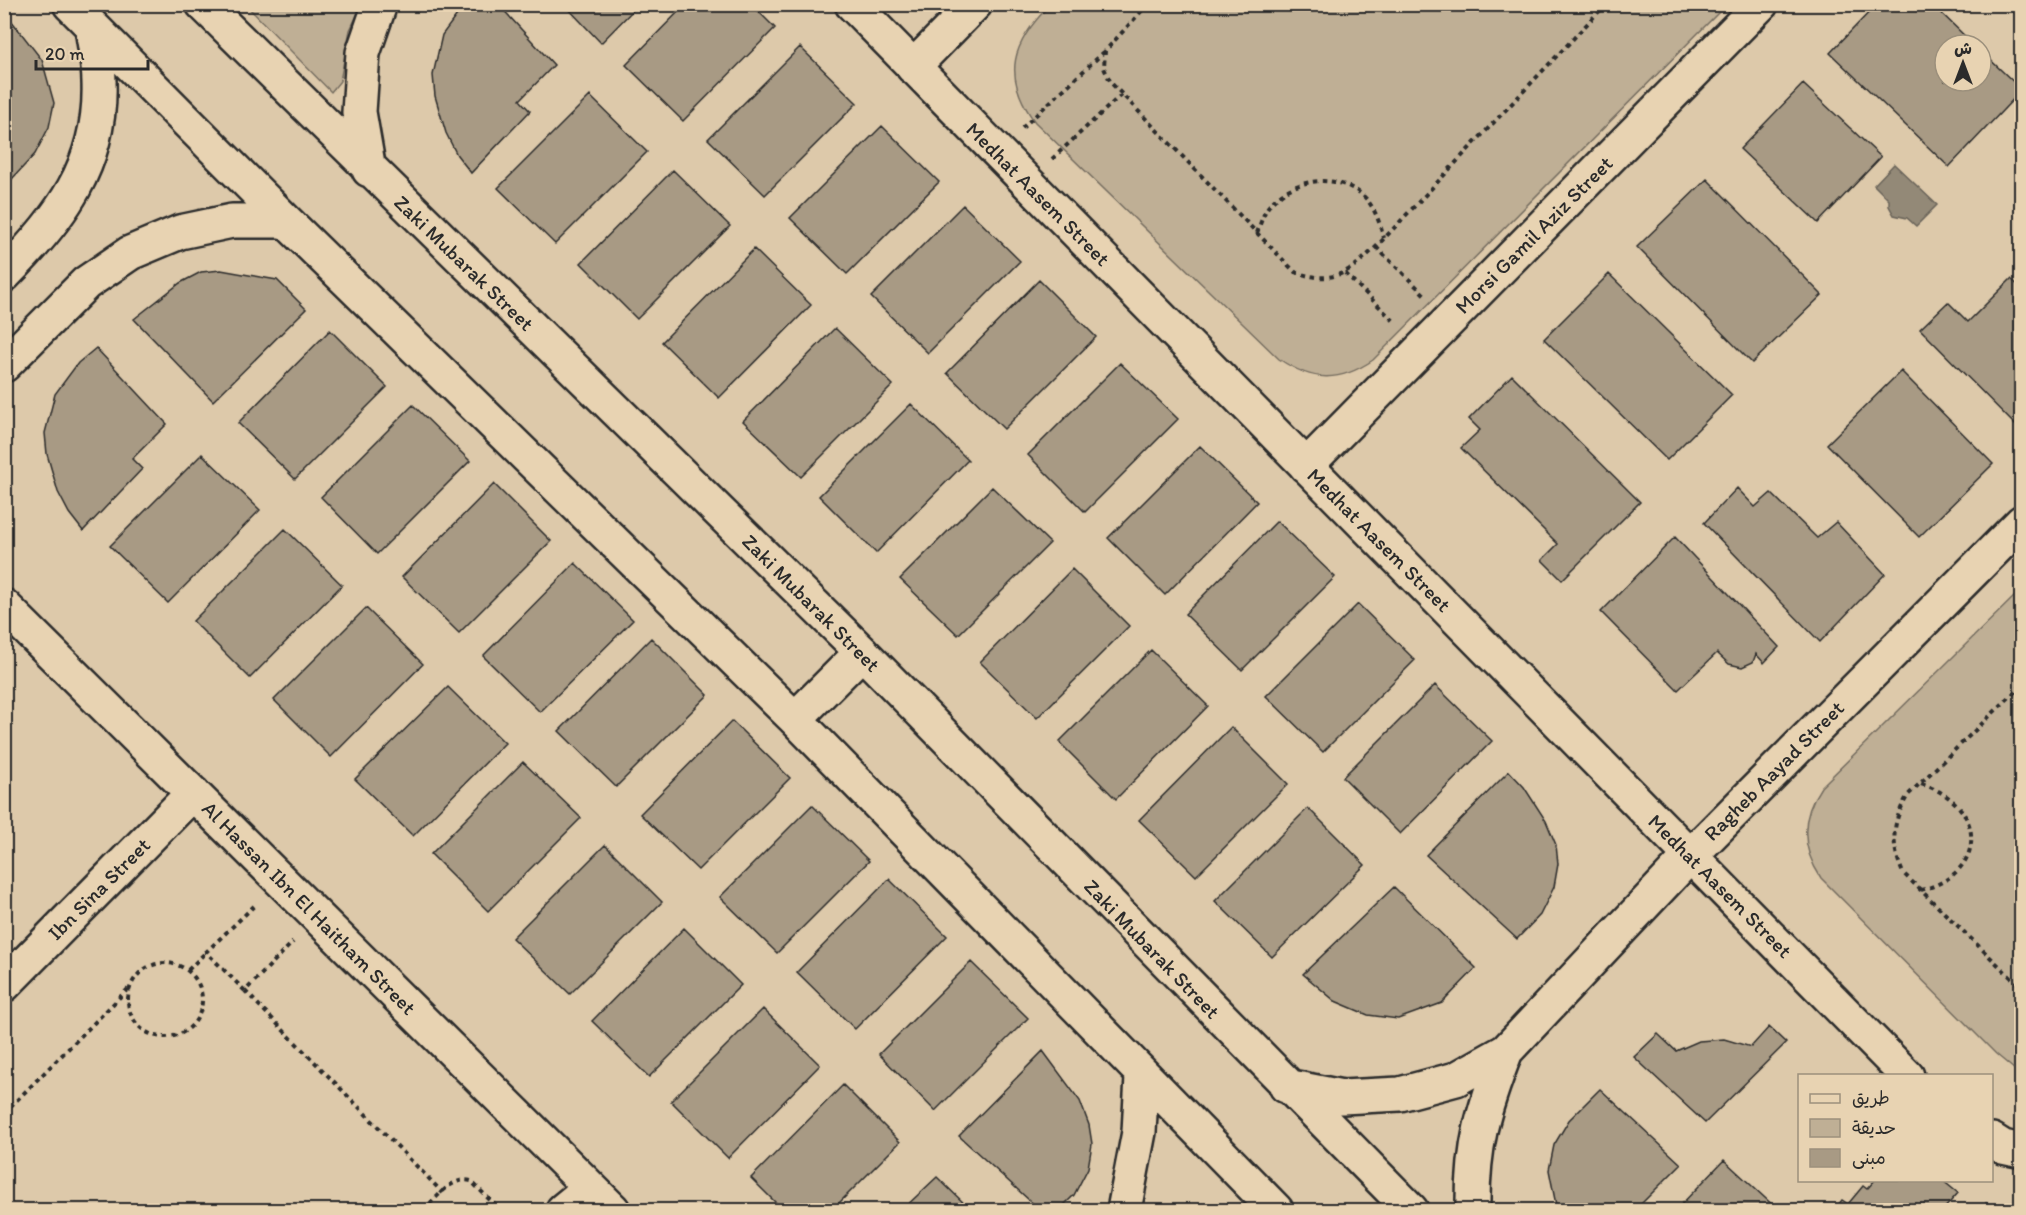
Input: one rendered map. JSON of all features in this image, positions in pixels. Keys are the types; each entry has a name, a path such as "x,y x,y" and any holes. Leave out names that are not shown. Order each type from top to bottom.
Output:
{"street":[{"name":"Zaki Mubarak Street","path":"203,4 369,170 862,652 1286,1086 1411,1210"},
{"path":"369,170 359,112 363,53 380,4"},
{"name":"Medhat Aasem Street","path":"852,4 1905,1074"},
{"path":"913,67 975,4"},
{"name":"Morsi Gamil Aziz Street","path":"1306,466 1761,4"},
{"path":"81,16 286,221 795,719 1142,1077 1276,1210"},
{"path":"4,275 43,237 75,191 94,138 99,82 81,16"},
{"path":"4,365 86,283 130,253 180,232 232,221 286,221"},
{"name":"Ragheb Aayad Street","path":"1286,1086 1342,1097 1400,1094 1456,1079 1506,1051 1690,856 2022,522"},
{"name":"Al Hassan Ibn El Haitham Street","path":"4,606 613,1210"},
{"path":"795,719 862,652"},
{"name":"Ibn Sina Street","path":"4,985 193,794"},
{"name":"Ragheb Aayad Street","path":"1473,1210 1472,1168 1484,1108 1506,1051"},
{"path":"1124,1210 1139,1132 1142,1077"},
{"path":"1993,1141 2003,1147 2022,1151"},
{"path":"563,1210 590,1188"}],"path":[{"path":"997,152 1105,51 1148,4"},
{"path":"1105,51 1104,68 1111,83 1295,272 1311,278 1328,278 1345,273 1376,247 1606,4"},
{"path":"1027,183 1122,94"},
{"path":"1257,233 1267,208 1285,190 1310,181 1336,182 1360,193 1376,213 1384,238"},
{"path":"1376,247 1451,320"},
{"path":"1345,273 1422,348"},
{"path":"2022,685 1908,795 1898,813 1893,833 1895,854 1903,873 2022,988"},
{"path":"1920,891 1940,886 1956,874 1967,858 1971,838 1968,818 1957,802 1941,790 1921,784"},
{"path":"188,970 280,880"},
{"path":"245,992 317,917"},
{"path":"206,952 443,1192"},
{"path":"4,1113 129,988 136,976 147,967 161,963 175,964 188,970 200,986 202,1006 193,1024 176,1036 162,1038 149,1034 138,1026 129,1009 129,988"},
{"path":"422,1210 457,1179 471,1181 500,1210"},
{"path":"427,1206 431,1210"}],"green space":[{"path":"246,5 362,5 350,30 340,81 331,92"},
{"path":"1050,5 1726,5 1373,360 1349,373 1326,377 1303,372 1279,359 1035,122 1024,105 1018,89 1015,74 1016,60 1027,33"},
{"path":"2021,590 2021,1075 1996,1054 1821,878 1814,867 1807,844 1806,822 1809,810 1821,787"}],"shaded area":[{"path":"1894,164 1937,205 1916,226 1907,218 1894,215 1889,206 1889,200 1874,185"}],"building":[{"path":"465,4 498,4 554,65 520,100 530,111 471,173 457,155 446,133 435,96 433,75 442,35"},
{"path":"564,4 639,4 601,43"},
{"path":"686,4 751,4 775,28 683,121 626,65"},
{"path":"1877,4 1932,4 1962,33 1933,33 1933,93 1993,93 1993,62 2022,90 1949,167 1830,53"},
{"path":"2006,4 2022,4 2022,20"},
{"path":"4,11 42,60 54,103 49,127 35,154 12,179 4,172"},
{"path":"800,47 857,103 765,195 708,139"},
{"path":"1803,84 1881,157 1818,223 1740,149"},
{"path":"590,96 647,152 555,244 498,188"},
{"path":"882,126 939,182 847,274 790,218"},
{"path":"673,170 730,226 637,319 581,263"},
{"path":"1707,179 1822,295 1752,363 1637,247"},
{"path":"963,205 1020,261 928,353 871,297"},
{"path":"754,249 811,305 719,398 662,342"},
{"path":"221,270 277,280 306,309 213,401 134,319 180,283 201,272"},
{"path":"1609,274 1732,395 1667,460 1544,339"},
{"path":"2011,279 2022,289 2022,432 1920,329 1948,302 1968,322"},
{"path":"1039,280 1096,337 1004,429 947,373"},
{"path":"835,328 893,385 801,477 743,421"},
{"path":"330,330 387,387 295,479 238,423"},
{"path":"96,348 167,424 132,459 142,469 83,531 69,513 58,492 47,454 45,433 55,394 78,363"},
{"path":"1120,363 1178,419 1085,512 1028,455"},
{"path":"1901,371 1993,464 1919,537 1827,444"},
{"path":"1512,375 1640,502 1562,580 1542,560 1558,544 1461,448 1480,430 1469,419"},
{"path":"911,404 968,460 876,553 819,496"},
{"path":"413,405 470,461 377,554 321,497"},
{"path":"1200,446 1257,502 1165,595 1108,538"},
{"path":"202,454 260,510 168,603 110,546"},
{"path":"494,484 551,541 459,633 402,577"},
{"path":"992,487 1050,543 958,635 900,579"},
{"path":"1737,488 1755,507 1771,493 1817,538 1836,522 1885,574 1820,642 1704,523"},
{"path":"1277,521 1335,577 1242,670 1185,614"},
{"path":"285,529 342,585 250,678 193,621"},
{"path":"1675,537 1779,647 1764,663 1756,654 1753,662 1742,667 1729,664 1717,653 1678,690 1601,612"},
{"path":"575,563 633,620 540,712 483,656"},
{"path":"1072,569 1129,626 1037,718 980,662"},
{"path":"1358,604 1415,660 1323,752 1266,696"},
{"path":"366,608 423,664 331,757 274,700"},
{"path":"651,638 708,695 616,787 559,731"},
{"path":"1151,650 1208,706 1116,799 1059,742"},
{"path":"1435,685 1492,741 1400,834 1343,777"},
{"path":"448,687 505,743 413,836 355,779"},
{"path":"732,721 790,778 698,870 640,814"},
{"path":"1231,727 1288,784 1196,876 1139,820"},
{"path":"523,762 581,818 488,911 431,854"},
{"path":"1509,771 1524,787 1546,821 1556,845 1558,864 1554,887 1540,915 1517,939 1426,855"},
{"path":"812,805 869,861 777,953 720,897"},
{"path":"1308,808 1365,865 1272,957 1215,901"},
{"path":"605,845 662,902 570,994 512,938"},
{"path":"889,879 947,936 855,1029 797,972"},
{"path":"1394,887 1476,968 1442,1003 1398,1019 1368,1015 1335,1001 1303,974"},
{"path":"684,928 741,985 649,1077 592,1021"},
{"path":"971,962 1028,1018 935,1111 879,1054"},
{"path":"763,1009 820,1065 728,1158 671,1101"},
{"path":"1769,1027 1786,1043 1705,1123 1634,1057 1658,1034 1676,1051 1699,1041 1724,1039 1751,1047"},
{"path":"1043,1051 1080,1101 1089,1125 1092,1144 1088,1168 1074,1195 1059,1210 1040,1210 959,1136"},
{"path":"843,1085 900,1142 832,1210 783,1210 751,1178"},
{"path":"1600,1089 1681,1164 1635,1210 1557,1210 1549,1170 1554,1145 1569,1120"},
{"path":"1724,1160 1778,1210 1676,1210"},
{"path":"937,1177 971,1210 902,1210"},
{"path":"1873,1182 1944,1182 1958,1193 1943,1210 1834,1210 1842,1200 1848,1204 1863,1186 1867,1189"},
{"path":"1986,1203 2006,1210 1983,1210"}]}
